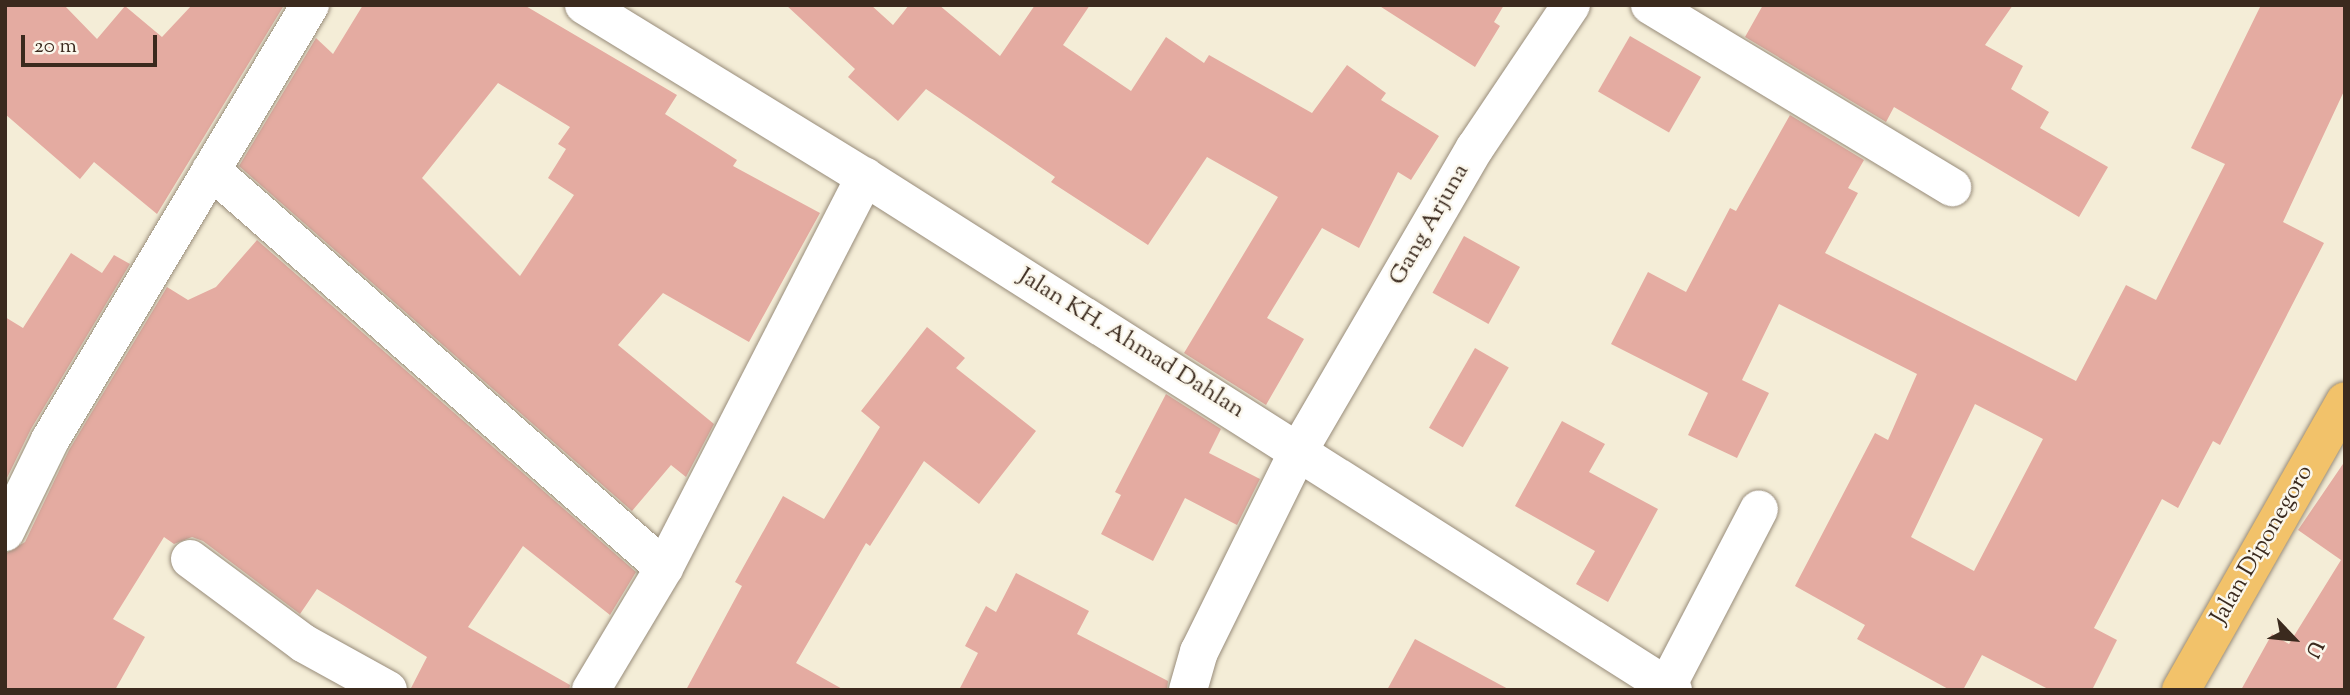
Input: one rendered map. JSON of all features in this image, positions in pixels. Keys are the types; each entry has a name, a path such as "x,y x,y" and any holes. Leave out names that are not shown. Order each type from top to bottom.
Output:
{"main road":[{"name":"Jalan Diponegoro","path":"2181,690 2344,405"}],"street":[{"path":"5,533 18,477 211,170 310,5"},
{"name":"Jalan KH. Ahmad Dahlan","path":"584,5 865,177 1299,450 1670,688"},
{"name":"Gang Arjuna","path":"1188,690 1199,652 1299,450 1475,148 1571,5"},
{"path":"1650,5 1952,187"},
{"path":"211,170 664,568"},
{"path":"591,690 664,568 865,177"},
{"path":"1670,688 1759,509"},
{"path":"190,559 303,643 388,690"}],"building":[{"path":"5,5 64,5 97,39 125,6 162,37 192,5 283,7 157,214 94,162 80,179 5,114"},
{"path":"363,5 524,5 677,95 665,114 737,160 733,166 820,213 749,342 663,293 618,345 714,424 686,477 671,465 632,511 239,166 316,38 333,54","holes":["498,83 570,127 558,144 566,149 548,178 574,195 520,276 422,178"]},
{"path":"786,5 871,5 893,25 909,5 939,5 1000,56 1035,5 1090,5 1063,45 1131,91 1166,37 1204,63 1209,55 1312,113 1347,65 1386,93 1381,100 1439,136 1411,180 1398,172 1359,248 1322,228 1267,318 1304,339 1266,405 1184,353 1278,197 1207,157 1148,245 1051,182 1055,177 926,89 898,121 848,77 855,69"},
{"path":"1378,5 1504,5 1494,22 1500,26 1475,67"},
{"path":"1763,5 2013,5 1985,45 2023,66 2011,89 2049,112 2040,128 2108,167 2079,217 1894,107 1886,122 1745,37"},
{"path":"2261,5 2345,5 2345,89 2283,222 2324,243 2220,445 2213,441 2178,508 2162,499 2094,628 2117,640 2092,690 2050,690 1982,655 1963,690 1950,690 1857,639 1865,625 1795,586 1875,433 1888,440 1917,374 1779,304 1742,380 1769,393 1737,458 1688,435 1708,393 1611,344 1648,272 1686,292 1730,208 1736,211 1790,115 1864,160 1848,188 1858,193 1825,253 2076,381 2126,285 2156,300 2225,164 2191,148","holes":["1975,404 2043,439 1974,571 1911,537"]},
{"path":"1630,36 1701,77 1669,132 1598,91"},
{"path":"1464,236 1520,267 1488,324 1432,293"},
{"path":"257,240 636,572 610,615 523,546 468,627 570,685 569,690 410,690 427,657 317,589 300,614 203,541 192,537 174,544 164,537 113,619 145,637 115,690 5,690 5,554 25,542 69,450 167,287 188,300 216,287"},
{"path":"71,253 102,273 114,255 130,264 31,429 5,482 5,317 23,328"},
{"path":"927,327 965,358 956,368 1036,431 979,504 924,461 870,546 866,543 796,663 844,690 686,690 742,586 735,582 783,496 824,519 880,427 861,411"},
{"path":"1475,348 1509,367 1463,447 1429,428"},
{"path":"1166,394 1221,429 1209,453 1260,479 1237,525 1185,498 1153,561 1101,534 1121,495 1115,492"},
{"path":"1562,421 1605,444 1589,472 1658,509 1608,602 1576,584 1595,551 1515,506"},
{"path":"2345,461 2345,690 2241,690 2272,634 2289,644 2341,560 2298,530"},
{"path":"1016,573 1089,611 1077,634 1168,681 1167,690 959,690 978,653 965,646 986,606 996,612"},
{"path":"1415,639 1510,690 1387,690"}]}
